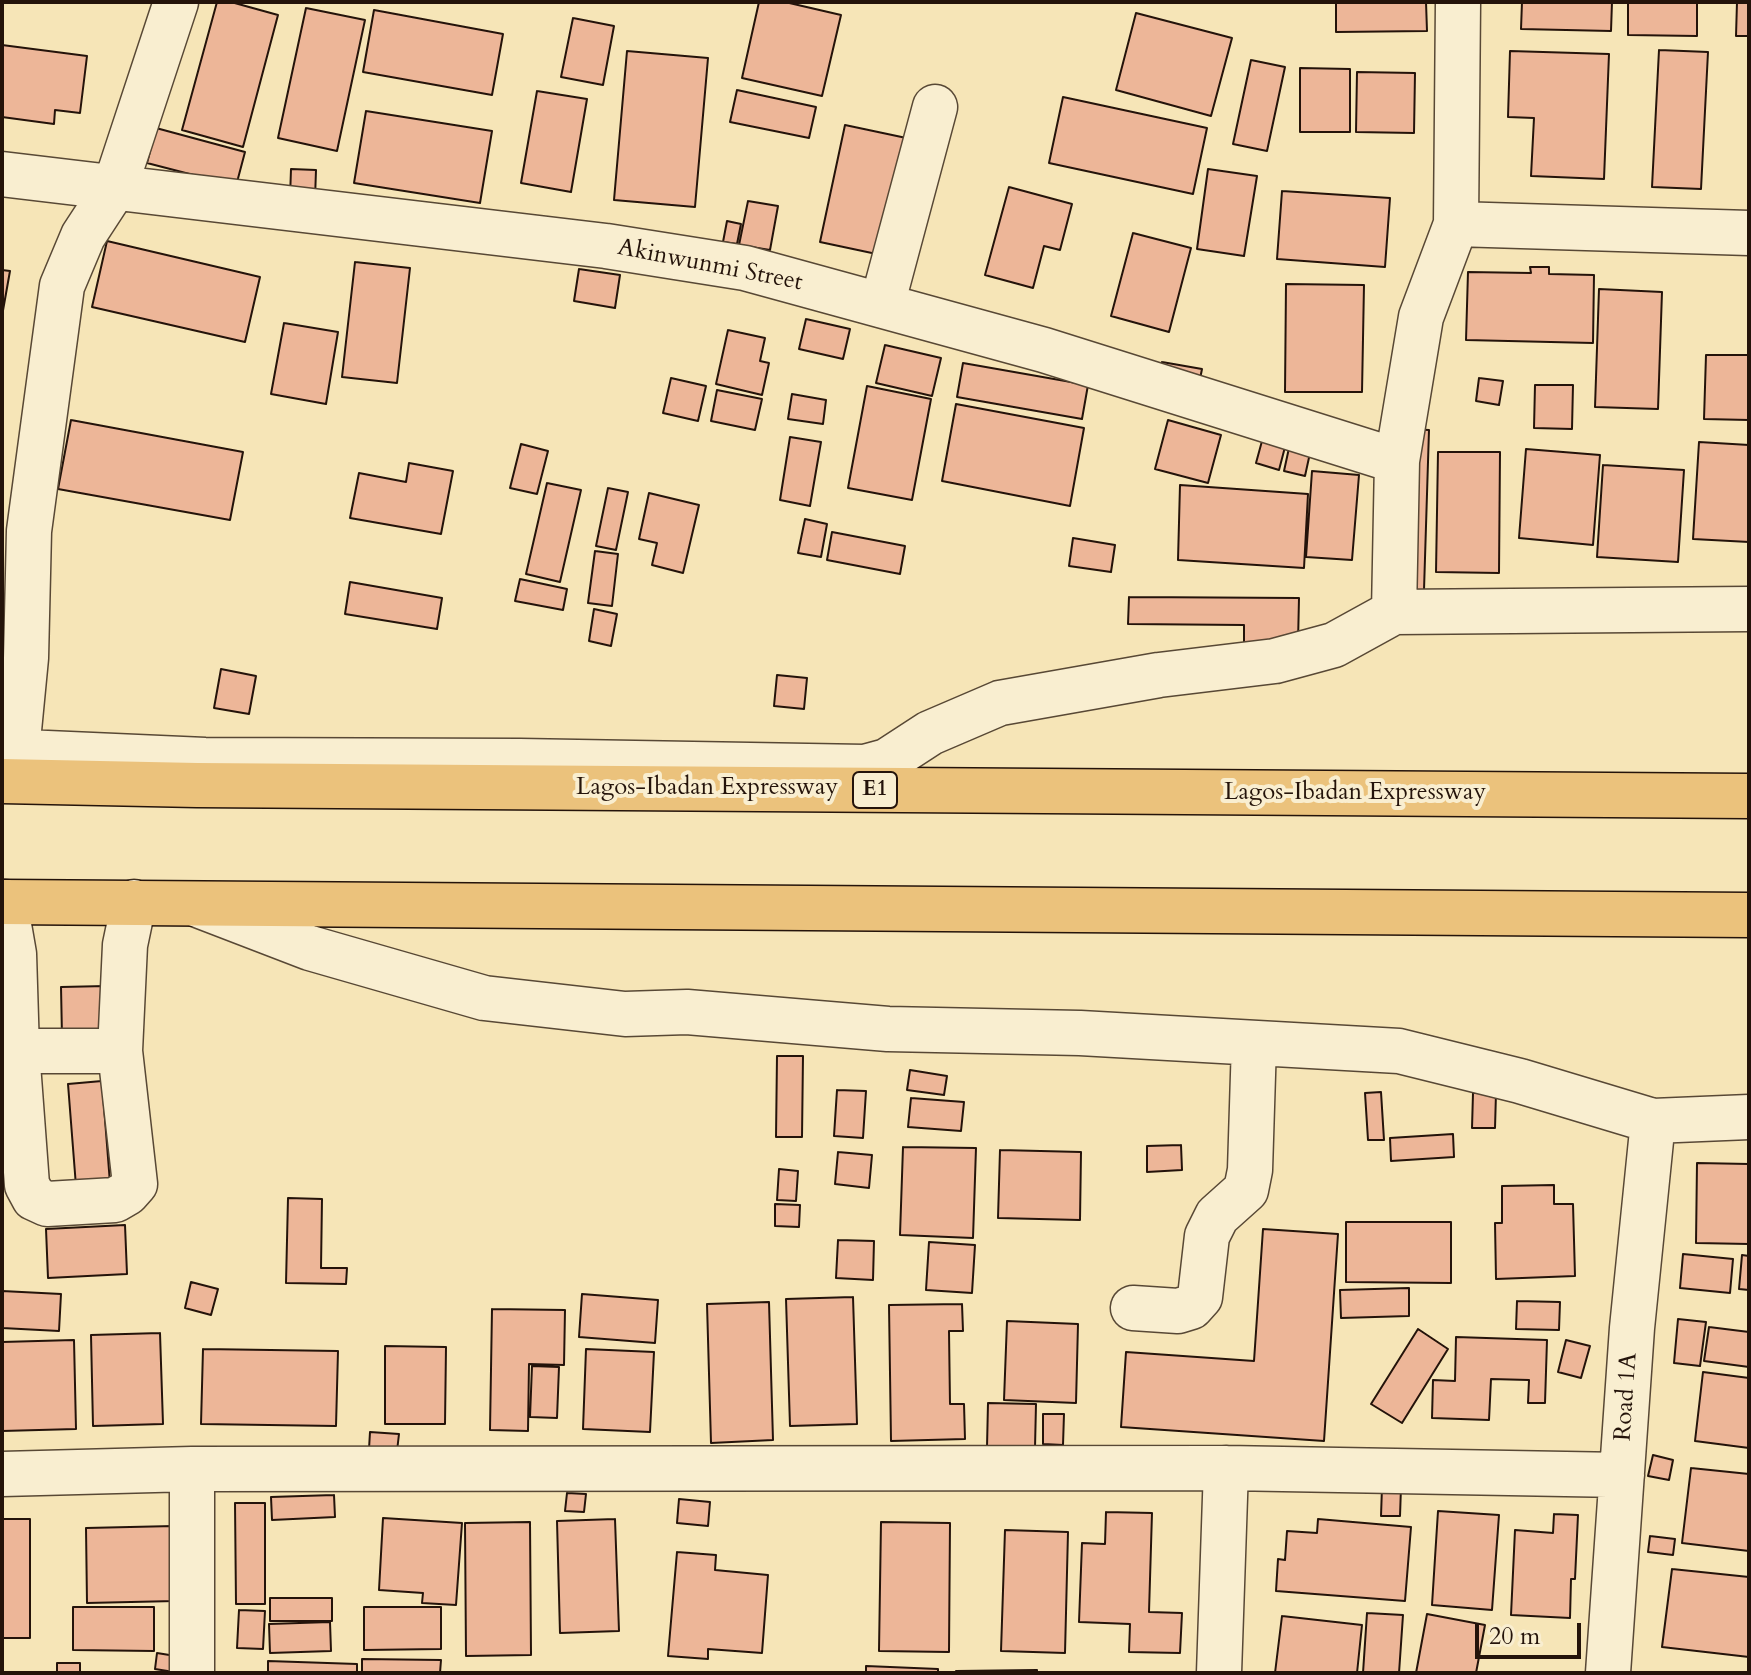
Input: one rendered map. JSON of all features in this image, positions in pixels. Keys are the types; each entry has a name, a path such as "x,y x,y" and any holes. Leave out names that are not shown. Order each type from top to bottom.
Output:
{"highway":[{"name":"Lagos-Ibadan Expressway","path":"7,761 197,785 1749,796"},
{"path":"4,902 1749,915"}],"street":[{"path":"176,2 115,187 83,236 62,286 29,531 26,658 7,761 520,761 865,767 887,761 930,733 1000,703 1159,675 1275,661 1334,645 1394,612 1749,609"},
{"path":"1394,612 1397,461 1421,317 1456,224 1458,2"},
{"path":"882,305 935,107"},
{"name":"Akinwunmi Street","path":"2,174 606,246 745,268 1044,350 1397,461"},
{"path":"1456,224 1749,233"},
{"path":"4,902 14,954 17,1051 27,1185 34,1198 47,1204 115,1200 135,1184 120,1051 125,945 134,902"},
{"path":"193,902 310,948 484,998 625,1014 687,1012 888,1029 1080,1033 1399,1051 1520,1081 1653,1121 1749,1117"},
{"path":"1133,1308 1178,1311 1191,1307 1200,1297 1207,1236 1217,1216 1246,1190 1254,1043"},
{"path":"17,1051 120,1051"},
{"name":"Road 1A","path":"1608,1673 1632,1328 1653,1121"},
{"path":"1219,1673 1226,1468"},
{"path":"2,1474 192,1469 1226,1468 1622,1475"},
{"path":"192,1469 192,1673"}],"building":[{"path":"217,2 231,2 278,15 243,147 182,130"},
{"path":"759,2 785,2 841,15 822,96 742,78"},
{"path":"1336,2 1426,2 1427,31 1336,32"},
{"path":"1522,2 1612,2 1611,31 1521,29"},
{"path":"1628,2 1697,2 1697,36 1628,35"},
{"path":"1737,2 1749,2 1749,36 1736,36"},
{"path":"306,8 365,20 337,151 278,138"},
{"path":"374,10 503,34 492,95 363,72"},
{"path":"1136,13 1232,38 1211,116 1116,90"},
{"path":"573,18 614,26 603,85 561,77"},
{"path":"2,45 87,56 80,113 55,110 54,124 2,117"},
{"path":"1659,50 1708,52 1701,189 1652,187"},
{"path":"627,51 708,58 695,207 614,200"},
{"path":"1510,51 1609,54 1604,179 1531,176 1534,118 1508,117"},
{"path":"1251,60 1285,67 1267,151 1233,144"},
{"path":"1300,68 1350,69 1350,132 1300,132"},
{"path":"1357,72 1415,73 1414,133 1356,132"},
{"path":"737,90 816,107 809,138 730,122"},
{"path":"537,91 587,99 571,192 521,183"},
{"path":"1063,97 1207,128 1193,194 1049,163"},
{"path":"366,111 492,131 480,203 354,183"},
{"path":"845,125 911,139 886,256 820,242"},
{"path":"156,128 245,152 236,186 147,163"},
{"path":"291,169 316,170 315,199 290,198"},
{"path":"1208,169 1257,176 1244,256 1197,249"},
{"path":"1009,187 1072,204 1060,250 1044,246 1033,288 985,275"},
{"path":"1282,191 1390,198 1385,267 1277,259"},
{"path":"748,201 778,206 770,250 739,245"},
{"path":"727,221 741,224 737,244 723,242"},
{"path":"1133,233 1191,248 1169,332 1111,316"},
{"path":"107,241 260,277 245,342 92,307"},
{"path":"355,262 410,268 397,383 342,377"},
{"path":"1530,267 1549,267 1549,274 1594,275 1593,343 1466,340 1468,272 1531,273"},
{"path":"579,269 620,275 615,308 574,301"},
{"path":"2,270 10,271 2,316"},
{"path":"1286,284 1364,285 1362,392 1285,392"},
{"path":"1599,289 1662,292 1658,409 1595,407"},
{"path":"806,319 850,329 843,359 799,349"},
{"path":"284,323 338,332 326,404 271,394"},
{"path":"728,330 765,338 760,361 769,363 762,395 716,384"},
{"path":"885,345 941,358 932,396 876,383"},
{"path":"1706,355 1749,355 1749,420 1704,419"},
{"path":"1162,362 1202,369 1198,389 1158,382"},
{"path":"963,363 1088,385 1082,419 957,397"},
{"path":"671,378 706,386 698,421 663,413"},
{"path":"1479,378 1503,381 1499,405 1476,401"},
{"path":"1535,385 1573,385 1572,429 1534,428"},
{"path":"867,386 931,399 912,500 848,488"},
{"path":"717,390 762,399 755,430 711,421"},
{"path":"792,394 826,400 823,424 788,419"},
{"path":"956,404 1084,428 1070,506 942,481"},
{"path":"71,420 243,452 230,520 58,489"},
{"path":"1168,420 1221,435 1208,483 1155,469"},
{"path":"1410,429 1429,430 1424,590 1406,590"},
{"path":"790,437 821,442 810,506 780,500"},
{"path":"1262,441 1285,447 1279,470 1256,463"},
{"path":"1699,442 1749,445 1749,542 1693,539"},
{"path":"521,444 548,451 537,494 510,488"},
{"path":"1289,448 1310,453 1305,476 1284,471"},
{"path":"1526,449 1600,455 1593,545 1519,538"},
{"path":"1438,452 1500,452 1499,573 1436,572"},
{"path":"409,463 453,471 441,534 350,518 359,473 406,482"},
{"path":"1603,465 1684,470 1678,562 1597,557"},
{"path":"1312,471 1359,475 1352,560 1306,557"},
{"path":"547,483 581,490 560,582 526,574"},
{"path":"1180,485 1308,494 1304,568 1178,560"},
{"path":"608,488 628,492 616,550 596,546"},
{"path":"649,493 699,505 683,573 652,565 657,543 639,539"},
{"path":"805,519 827,524 821,557 798,553"},
{"path":"832,532 905,546 900,574 827,560"},
{"path":"1073,538 1115,545 1111,572 1069,566"},
{"path":"595,551 618,554 612,606 588,603"},
{"path":"520,579 567,589 563,610 515,601"},
{"path":"350,582 442,598 437,629 345,614"},
{"path":"1129,597 1299,598 1298,643 1244,643 1244,625 1128,624"},
{"path":"594,609 617,614 611,646 589,641"},
{"path":"221,669 256,676 249,714 214,708"},
{"path":"777,675 807,678 804,709 774,706"},
{"path":"106,986 107,1036 62,1037 61,987"},
{"path":"777,1056 803,1056 802,1137 776,1137"},
{"path":"910,1070 947,1076 944,1095 907,1090"},
{"path":"102,1081 111,1196 77,1199 68,1084"},
{"path":"837,1090 866,1091 863,1138 834,1136"},
{"path":"1381,1092 1384,1140 1368,1140 1365,1093"},
{"path":"1473,1093 1496,1093 1495,1128 1472,1128"},
{"path":"911,1098 964,1102 961,1131 908,1127"},
{"path":"1453,1134 1454,1157 1391,1161 1390,1138"},
{"path":"1181,1145 1182,1170 1147,1172 1147,1146"},
{"path":"903,1147 976,1148 973,1238 900,1235"},
{"path":"1000,1150 1081,1152 1080,1220 998,1218"},
{"path":"838,1152 872,1155 869,1188 835,1184"},
{"path":"1697,1163 1749,1164 1749,1244 1696,1243"},
{"path":"779,1169 798,1171 796,1201 777,1200"},
{"path":"1554,1185 1554,1204 1573,1204 1575,1276 1496,1279 1495,1223 1502,1223 1502,1186"},
{"path":"288,1198 322,1199 321,1268 347,1268 346,1284 286,1283"},
{"path":"775,1204 800,1205 799,1227 775,1226"},
{"path":"1346,1222 1451,1222 1451,1283 1346,1282"},
{"path":"125,1225 127,1274 48,1278 46,1229"},
{"path":"1263,1229 1338,1234 1324,1441 1121,1427 1126,1352 1254,1361"},
{"path":"838,1240 874,1241 873,1280 836,1278"},
{"path":"929,1242 975,1245 972,1293 926,1290"},
{"path":"1683,1254 1733,1259 1730,1293 1680,1288"},
{"path":"1742,1255 1749,1256 1749,1290 1739,1289"},
{"path":"191,1282 218,1289 211,1315 185,1308"},
{"path":"1409,1288 1409,1316 1341,1318 1340,1290"},
{"path":"2,1291 61,1294 59,1331 2,1328"},
{"path":"582,1294 658,1300 655,1343 579,1337"},
{"path":"853,1297 857,1424 790,1426 786,1299"},
{"path":"1517,1301 1560,1302 1559,1330 1516,1329"},
{"path":"769,1302 773,1440 711,1443 707,1304"},
{"path":"962,1304 963,1331 949,1331 950,1404 964,1404 965,1439 891,1441 889,1305"},
{"path":"492,1309 565,1310 564,1365 529,1364 528,1431 490,1430"},
{"path":"1678,1319 1706,1322 1700,1366 1674,1363"},
{"path":"1007,1321 1078,1324 1076,1403 1004,1400"},
{"path":"1709,1327 1749,1332 1749,1367 1704,1361"},
{"path":"1418,1329 1448,1349 1402,1423 1371,1404"},
{"path":"160,1333 163,1424 93,1426 91,1335"},
{"path":"1456,1337 1547,1340 1545,1403 1528,1403 1529,1380 1491,1379 1489,1420 1432,1418 1433,1380 1455,1381"},
{"path":"74,1340 76,1429 2,1431 2,1342"},
{"path":"1566,1340 1590,1346 1581,1378 1558,1372"},
{"path":"385,1346 446,1347 445,1424 385,1424"},
{"path":"203,1349 338,1351 336,1426 201,1424"},
{"path":"586,1349 654,1352 650,1432 583,1429"},
{"path":"532,1366 559,1367 557,1418 530,1417"},
{"path":"1703,1372 1749,1378 1749,1448 1695,1441"},
{"path":"988,1403 1036,1404 1035,1448 987,1447"},
{"path":"1043,1414 1064,1414 1063,1445 1043,1444"},
{"path":"370,1432 399,1434 397,1451 369,1449"},
{"path":"1653,1455 1673,1460 1669,1480 1648,1476"},
{"path":"1691,1468 1749,1474 1749,1551 1682,1543"},
{"path":"1382,1487 1401,1487 1400,1516 1381,1516"},
{"path":"567,1493 586,1494 584,1512 565,1511"},
{"path":"334,1495 335,1517 272,1520 271,1497"},
{"path":"679,1499 710,1502 708,1526 677,1523"},
{"path":"235,1503 265,1503 265,1604 236,1604"},
{"path":"1438,1511 1499,1515 1492,1610 1432,1605"},
{"path":"1106,1512 1152,1513 1149,1612 1182,1613 1180,1653 1129,1652 1130,1624 1079,1622 1082,1543 1105,1544"},
{"path":"1554,1514 1578,1515 1570,1618 1511,1615 1515,1530 1553,1533"},
{"path":"383,1518 462,1523 456,1605 422,1603 423,1593 379,1590"},
{"path":"2,1519 30,1519 30,1638 2,1638"},
{"path":"615,1519 619,1631 560,1633 557,1521"},
{"path":"1318,1519 1411,1527 1405,1601 1276,1591 1278,1559 1285,1560 1287,1531 1317,1533"},
{"path":"530,1522 531,1655 466,1656 465,1523"},
{"path":"881,1522 950,1523 949,1652 879,1651"},
{"path":"174,1526 175,1601 87,1603 86,1528"},
{"path":"1005,1530 1068,1532 1065,1653 1001,1651"},
{"path":"1650,1536 1675,1539 1673,1555 1648,1552"},
{"path":"677,1552 716,1555 715,1570 768,1575 762,1653 708,1649 708,1659 668,1656"},
{"path":"1672,1569 1749,1577 1749,1657 1662,1647"},
{"path":"270,1598 332,1598 332,1621 270,1621"},
{"path":"73,1607 154,1607 154,1651 73,1650"},
{"path":"364,1607 441,1607 441,1649 364,1650"},
{"path":"239,1610 265,1611 263,1649 237,1648"},
{"path":"1367,1613 1403,1615 1399,1673 1363,1673"},
{"path":"1427,1614 1485,1625 1476,1673 1416,1673"},
{"path":"1282,1616 1362,1625 1357,1673 1275,1673"},
{"path":"330,1622 331,1651 270,1653 269,1624"},
{"path":"157,1653 188,1658 180,1673 155,1669"},
{"path":"362,1659 441,1660 440,1673 362,1673"},
{"path":"268,1661 357,1664 357,1673 268,1673"},
{"path":"57,1663 80,1663 80,1673 57,1673"},
{"path":"866,1666 938,1669 938,1673 866,1673"},
{"path":"1037,1670 1037,1673 956,1673 956,1671"}]}
